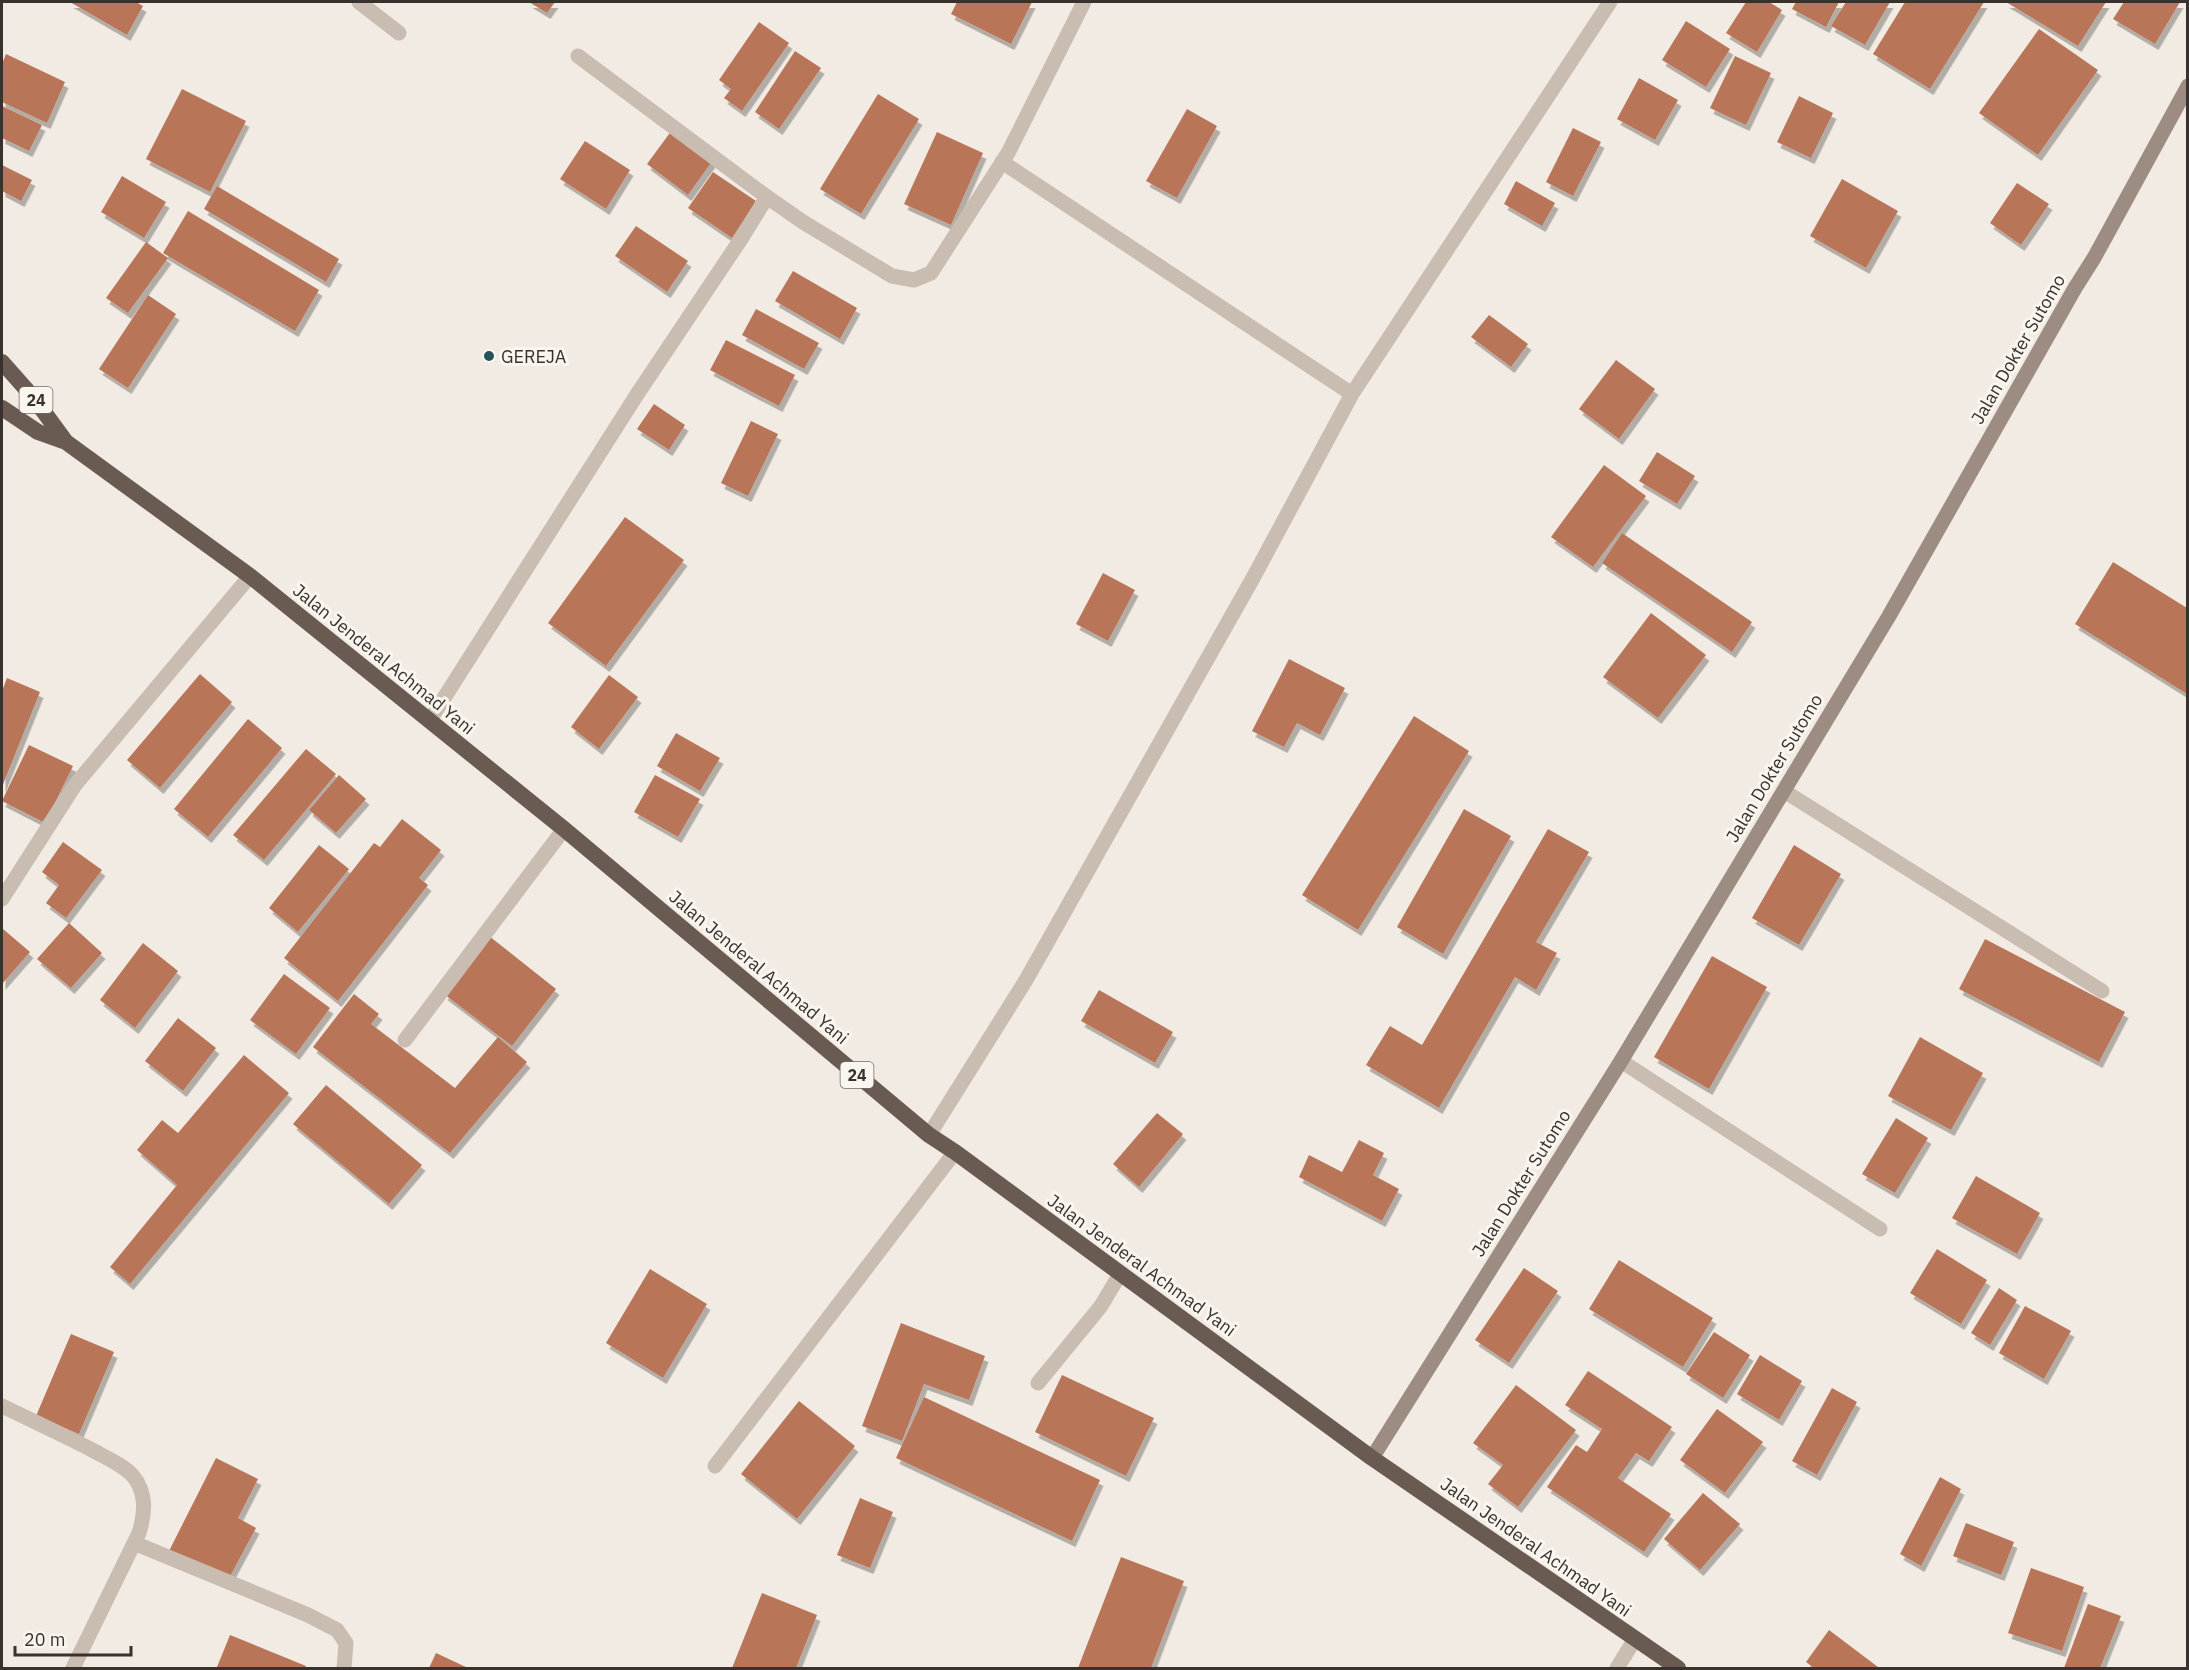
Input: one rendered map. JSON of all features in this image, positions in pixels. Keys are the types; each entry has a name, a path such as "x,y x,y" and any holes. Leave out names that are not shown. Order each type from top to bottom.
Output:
{"highway":[{"name":"24","path":"2,362 33,397 66,442"},
{"name":"24","path":"2,408 38,432 66,442"},
{"name":"Jalan Jenderal Achmad Yani","path":"66,442 250,576 430,720 564,829 929,1135 1372,1458 1678,1668"}],"main road":[{"name":"Jalan Dokter Sutomo","path":"1372,1458 1621,1061 1907,585 2074,288 2094,258 2187,86"}],"street":[{"path":"359,2 399,33"},
{"path":"578,56 802,222 892,276 914,280 931,273 1002,162 1084,2"},
{"path":"929,1135 1026,980 1253,578 1352,394 1611,2"},
{"path":"1002,162 1352,394"},
{"path":"430,720 636,396 741,239 766,197"},
{"path":"2,899 75,785 250,576"},
{"path":"1784,791 2102,991"},
{"path":"405,1040 564,829"},
{"path":"1621,1061 1880,1229"},
{"path":"715,1466 955,1152"},
{"path":"1038,1383 1101,1306 1120,1274"},
{"path":"2,1406 70,1438 117,1464 133,1476 143,1495 145,1514 134,1543 73,1668"},
{"path":"134,1543 337,1630 346,1643 344,1668"},
{"path":"1617,1668 1635,1639"}],"building":[{"path":"70,2 136,2 143,6 127,35"},
{"path":"529,2 555,2 547,13"},
{"path":"957,2 1032,2 1011,44 951,14"},
{"path":"1746,2 1769,2 1782,10 1757,52 1726,33"},
{"path":"1796,2 1839,2 1826,27 1792,9"},
{"path":"1846,2 1890,2 1865,45 1831,26"},
{"path":"1905,2 1984,2 1930,89 1873,54"},
{"path":"2006,2 2106,2 2078,46"},
{"path":"2124,2 2180,2 2155,44 2113,19"},
{"path":"1686,21 1730,49 1706,87 1662,60"},
{"path":"759,22 789,43 742,111 724,98 731,89 719,80"},
{"path":"2039,29 2098,70 2038,155 1979,113"},
{"path":"795,51 821,68 779,129 755,112"},
{"path":"6,54 65,82 47,123 2,102 2,64"},
{"path":"1735,56 1771,73 1746,125 1710,108"},
{"path":"1639,78 1678,100 1655,140 1617,119"},
{"path":"182,89 246,121 210,192 146,159"},
{"path":"878,94 919,119 861,214 820,189"},
{"path":"1799,96 1833,113 1811,158 1777,142"},
{"path":"2,106 42,125 29,151 2,138"},
{"path":"1187,109 1217,126 1177,198 1146,181"},
{"path":"1573,128 1601,142 1573,196 1546,182"},
{"path":"672,130 713,160 688,195 647,164"},
{"path":"937,132 983,153 951,225 904,204"},
{"path":"585,141 630,170 606,209 560,179"},
{"path":"2,165 32,180 21,201 2,191"},
{"path":"713,172 756,201 732,238 688,208"},
{"path":"122,176 166,202 144,238 101,212"},
{"path":"1842,179 1898,211 1866,268 1810,236"},
{"path":"1516,181 1555,203 1542,226 1504,204"},
{"path":"2017,183 2049,204 2021,245 1990,223"},
{"path":"217,186 339,259 326,282 204,209"},
{"path":"188,211 319,290 295,331 163,253"},
{"path":"636,226 688,261 667,292 615,256"},
{"path":"146,242 168,258 128,313 106,298"},
{"path":"793,271 857,308 840,339 775,301"},
{"path":"148,295 176,314 128,388 99,369"},
{"path":"756,309 819,343 804,369 742,335"},
{"path":"1489,315 1528,344 1511,367 1471,337"},
{"path":"726,340 795,375 779,406 710,370"},
{"path":"1616,360 1655,389 1619,439 1579,409"},
{"path":"654,404 685,425 669,450 637,429"},
{"path":"751,421 778,434 748,496 721,483"},
{"path":"1657,452 1695,476 1677,504 1639,481"},
{"path":"1604,465 1646,496 1593,567 1551,537"},
{"path":"625,517 684,560 606,666 548,623"},
{"path":"1622,533 1752,622 1732,652 1602,563"},
{"path":"2113,562 2187,608 2187,694 2075,624"},
{"path":"1103,573 1135,590 1108,641 1076,624"},
{"path":"1651,613 1706,655 1658,718 1603,677"},
{"path":"1289,659 1345,688 1320,735 1297,723 1284,747 1252,731"},
{"path":"200,674 232,702 160,788 127,760"},
{"path":"609,675 638,697 599,749 571,727"},
{"path":"7,678 40,692 2,787 2,691"},
{"path":"1414,716 1469,751 1358,930 1302,895"},
{"path":"248,719 282,748 208,837 174,809"},
{"path":"676,733 720,758 700,791 657,766"},
{"path":"29,745 73,766 45,823 2,801"},
{"path":"306,749 336,774 264,860 233,835"},
{"path":"339,775 366,799 336,833 309,810"},
{"path":"655,775 700,799 678,837 634,812"},
{"path":"1464,809 1511,836 1443,954 1397,927"},
{"path":"402,819 441,850 419,878 428,885 338,1001 284,958 374,843 380,847"},
{"path":"1548,829 1589,852 1536,942 1557,953 1536,990 1515,977 1439,1108 1366,1065 1390,1026 1422,1045"},
{"path":"63,842 102,870 66,918 46,903 59,885 42,872"},
{"path":"319,845 349,869 298,932 269,908"},
{"path":"1794,845 1841,874 1799,945 1752,918"},
{"path":"69,923 102,953 71,988 37,959"},
{"path":"3,929 30,952 2,984 2,931"},
{"path":"489,936 556,989 512,1046 444,994"},
{"path":"1985,939 2125,1012 2099,1062 1959,989"},
{"path":"143,943 178,971 135,1028 100,1000"},
{"path":"1712,956 1767,987 1709,1089 1654,1057"},
{"path":"284,974 330,1008 296,1054 250,1020"},
{"path":"1099,990 1173,1032 1155,1063 1081,1021"},
{"path":"354,994 379,1014 371,1024 455,1088 498,1037 527,1062 450,1153 313,1047"},
{"path":"178,1018 216,1048 183,1091 145,1061"},
{"path":"1920,1037 1983,1073 1951,1130 1888,1096"},
{"path":"244,1055 289,1093 130,1284 110,1267 177,1185 137,1150 162,1120 178,1133"},
{"path":"326,1085 422,1165 389,1204 293,1124"},
{"path":"1157,1113 1183,1134 1139,1187 1113,1164"},
{"path":"1896,1118 1928,1138 1895,1193 1862,1174"},
{"path":"1359,1140 1384,1153 1373,1175 1399,1189 1382,1221 1299,1177 1309,1155 1342,1172"},
{"path":"1976,1176 2040,1213 2017,1254 1952,1218"},
{"path":"1937,1249 1987,1280 1961,1324 1910,1293"},
{"path":"1619,1260 1713,1318 1683,1367 1589,1309"},
{"path":"1524,1268 1558,1291 1509,1363 1475,1340"},
{"path":"650,1269 707,1304 663,1378 606,1343"},
{"path":"1999,1288 2017,1300 1990,1345 1971,1333"},
{"path":"2025,1306 2071,1331 2044,1379 1999,1353"},
{"path":"901,1323 985,1356 969,1400 924,1384 902,1441 862,1426"},
{"path":"1714,1332 1750,1355 1723,1398 1686,1374"},
{"path":"71,1334 114,1352 79,1434 36,1416"},
{"path":"1760,1355 1802,1381 1779,1420 1737,1394"},
{"path":"1588,1371 1672,1427 1649,1461 1636,1453 1618,1478 1671,1514 1644,1552 1547,1487 1576,1445 1587,1452 1602,1429 1565,1405"},
{"path":"1062,1375 1154,1418 1126,1476 1035,1432"},
{"path":"1516,1385 1576,1430 1518,1507 1488,1484 1503,1465 1473,1443"},
{"path":"1832,1388 1857,1402 1817,1475 1792,1461"},
{"path":"924,1397 1100,1480 1072,1541 896,1458"},
{"path":"799,1401 855,1446 797,1519 741,1474"},
{"path":"1717,1409 1763,1442 1725,1493 1680,1460"},
{"path":"216,1458 258,1479 238,1518 256,1528 228,1580 169,1551"},
{"path":"1940,1477 1961,1489 1921,1566 1900,1554"},
{"path":"1703,1493 1740,1524 1700,1570 1664,1539"},
{"path":"860,1498 893,1512 870,1568 837,1555"},
{"path":"1966,1523 2014,1542 2001,1575 1953,1556"},
{"path":"1121,1557 1184,1581 1151,1668 1078,1668"},
{"path":"2031,1568 2084,1587 2062,1651 2008,1633"},
{"path":"762,1593 817,1615 796,1668 732,1668"},
{"path":"2088,1604 2121,1616 2100,1668 2064,1668"},
{"path":"1829,1630 1878,1667 1814,1668 1806,1662"},
{"path":"230,1635 306,1666 305,1668 217,1667"},
{"path":"436,1653 468,1668 429,1668"}],"place":[{"name":"GEREJA","path":"489,356"}]}
